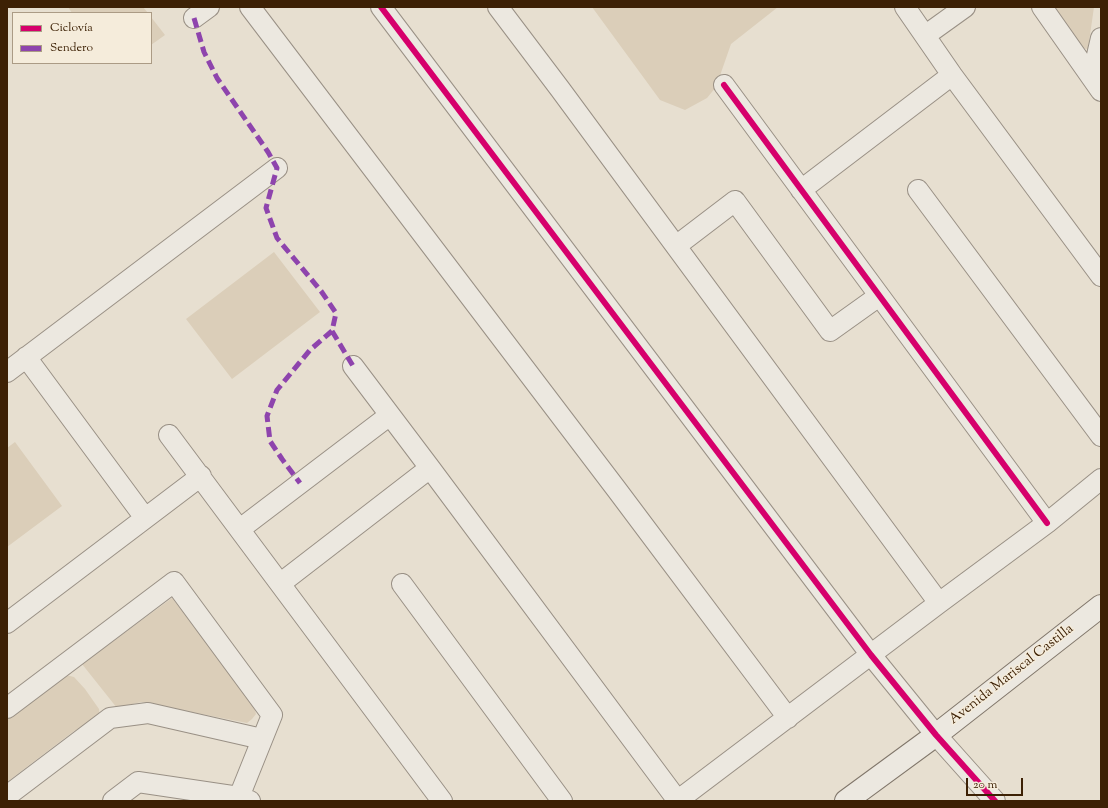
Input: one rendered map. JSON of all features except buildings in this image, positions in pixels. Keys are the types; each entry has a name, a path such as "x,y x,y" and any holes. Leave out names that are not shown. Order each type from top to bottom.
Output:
{"main road":[{"name":"Avenida Mariscal Castilla","path":"846,801 936,735 1101,606"}],"street":[{"path":"250,7 617,490 788,718"},
{"path":"381,7 871,655 936,735 995,801"},
{"path":"498,7 939,603"},
{"path":"905,7 952,75 1101,276"},
{"path":"926,36 965,7"},
{"path":"1042,7 1096,84"},
{"path":"1096,84 1101,38"},
{"path":"801,190 952,75"},
{"path":"724,85 1046,523"},
{"path":"7,372 277,168"},
{"path":"918,190 1101,436"},
{"path":"676,246 735,201 830,331 879,296"},
{"path":"26,357 145,518"},
{"path":"353,366 677,801 1046,523 1101,479"},
{"path":"240,529 390,415"},
{"path":"170,435 442,801"},
{"path":"281,583 430,468"},
{"path":"7,623 201,476"},
{"path":"7,708 174,582 272,715 262,739 244,799 138,782 113,801"},
{"path":"402,584 562,801"},
{"path":"7,796 110,718 148,713 262,739"}],"shaded area":[{"path":"68,7 143,7 147,12 71,12"},
{"path":"592,7 778,7 731,44 716,87 707,98 685,110 660,100"},
{"path":"1048,7 1094,7 1088,49 1079,48"},
{"path":"152,18 165,35 152,44"},
{"path":"274,252 320,312 232,379 186,319"},
{"path":"15,442 62,506 7,547 7,448"},
{"path":"172,598 253,703 256,714 247,723 141,702 117,708 82,664"},
{"path":"66,675 74,677 85,689 99,709 100,718 74,731 7,782 7,720"}],"marked path":[{"path":"194,18 204,52 217,78 268,152 277,168 266,208 277,238 321,291 336,313 332,331 310,350 277,390 267,416 270,441 300,483"},
{"path":"332,331 353,366"}],"cycle path":[{"path":"381,7 871,655 936,735 995,801"},
{"path":"724,85 1047,523"}]}
